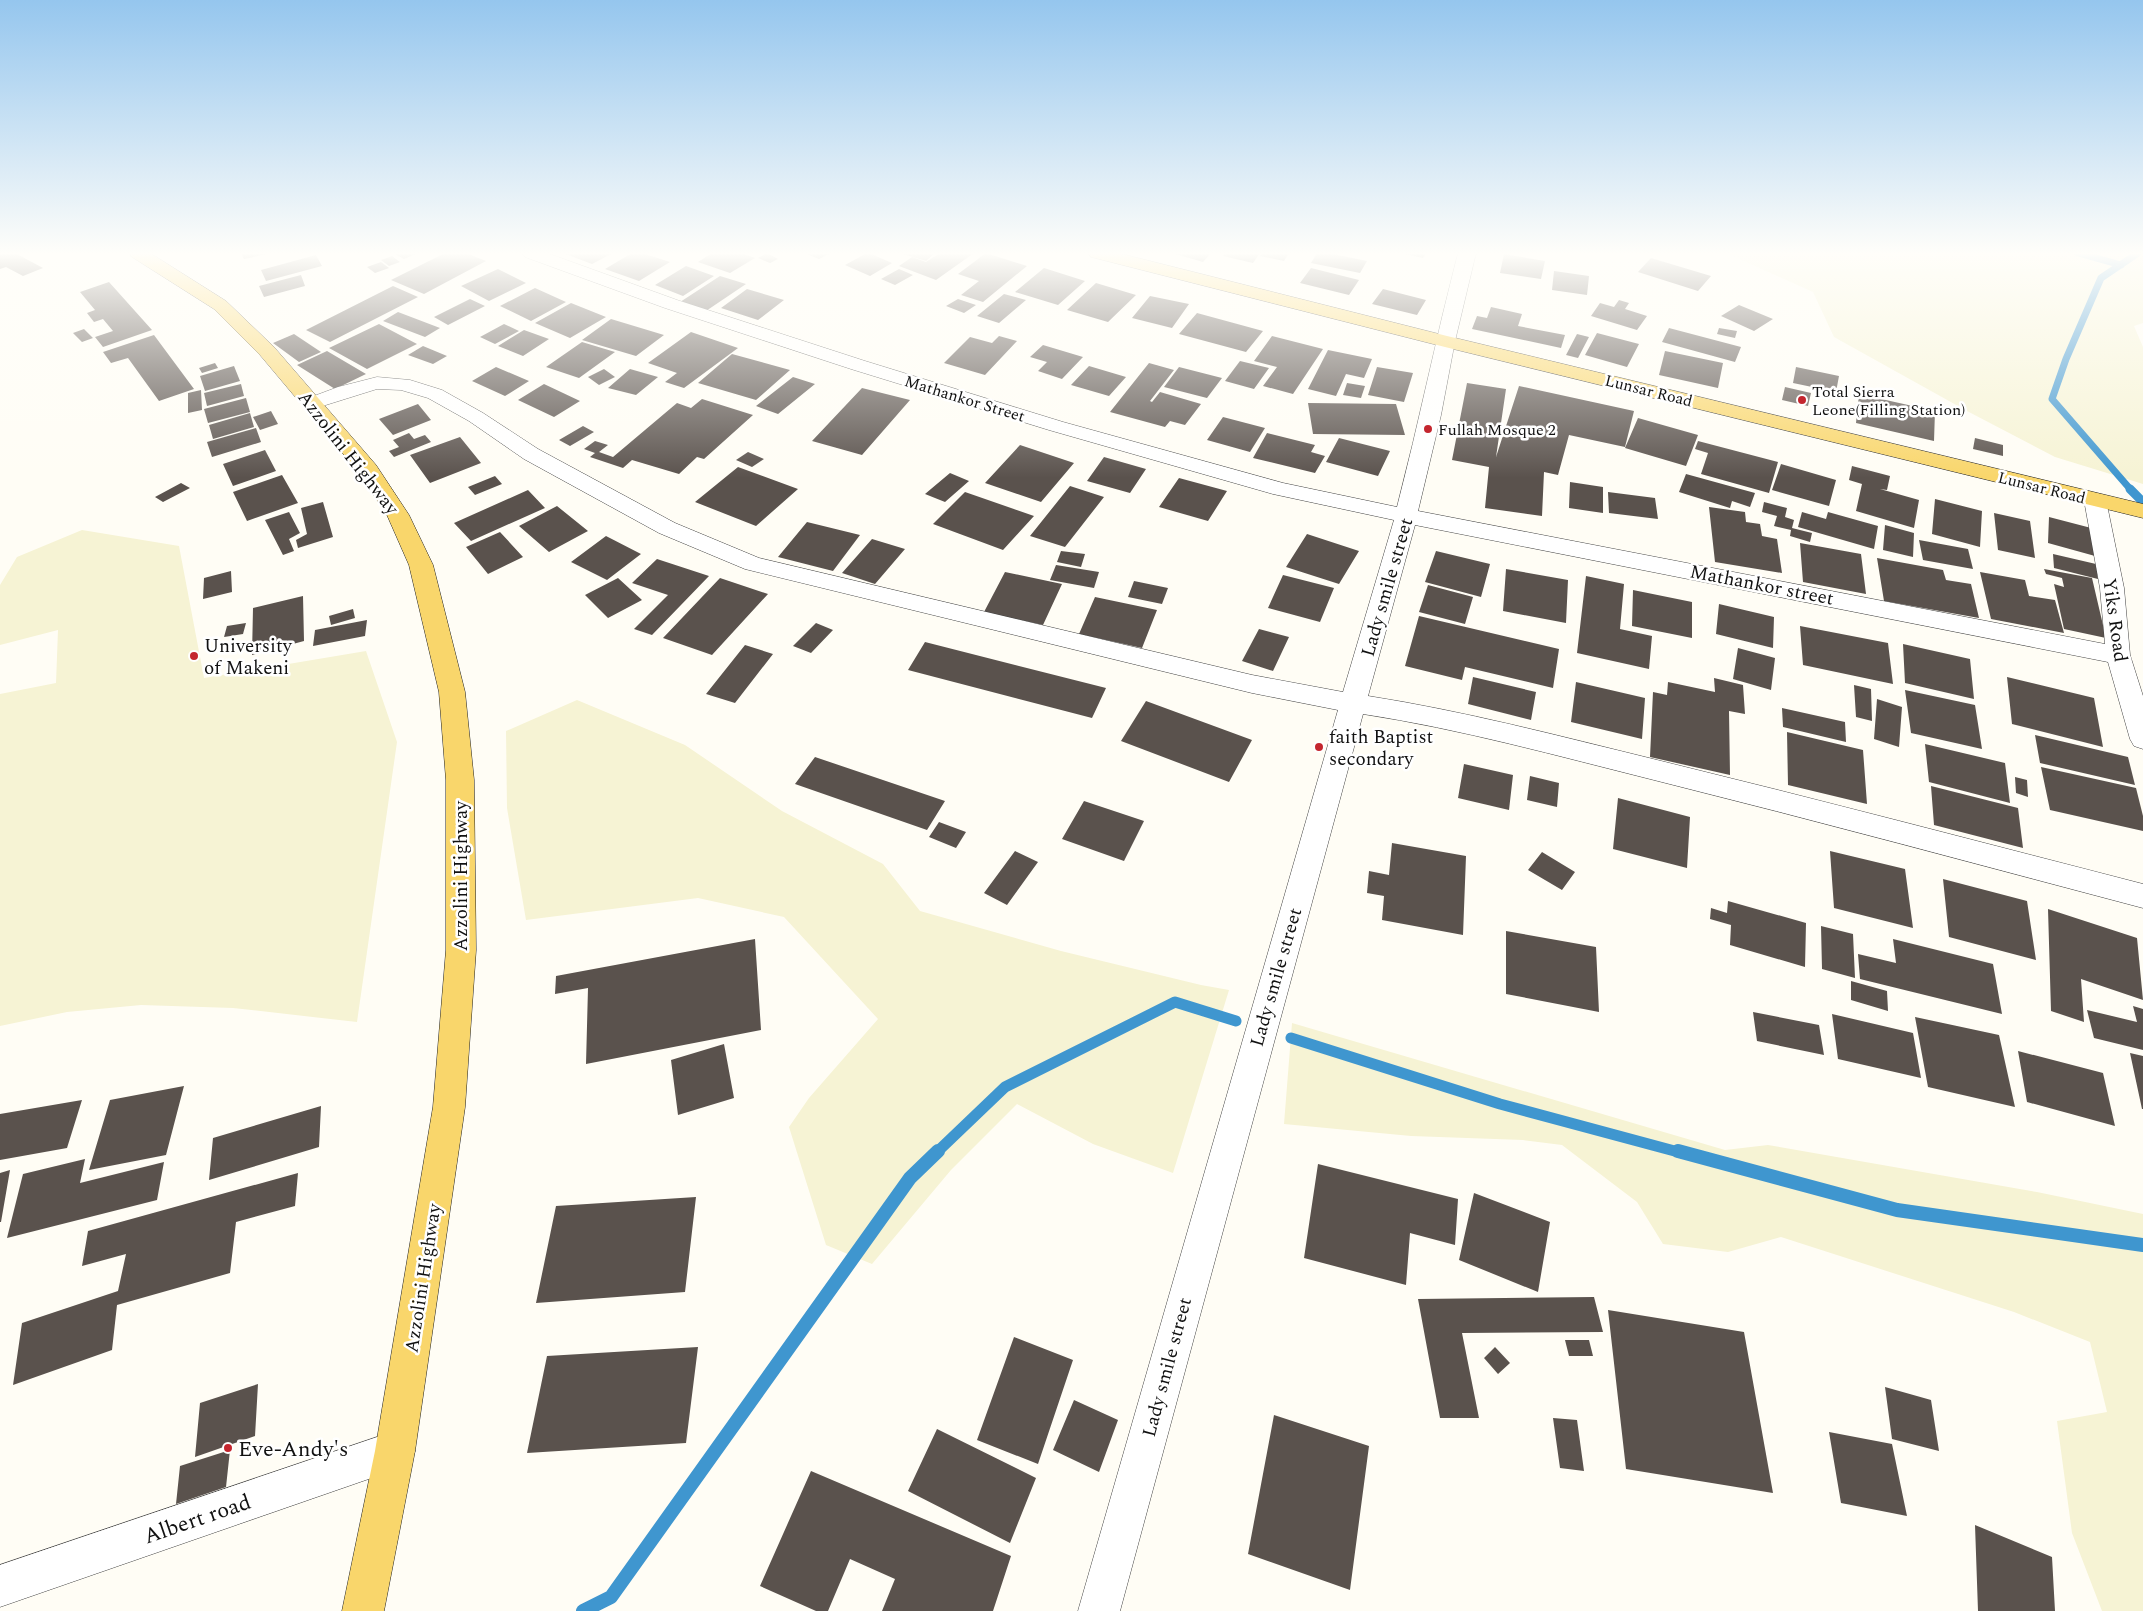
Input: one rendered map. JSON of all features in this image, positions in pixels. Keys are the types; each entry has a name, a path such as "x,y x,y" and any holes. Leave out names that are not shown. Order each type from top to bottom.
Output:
{"main road":[{"name":"Azzolini Highway","path":"244,328 267,351 313,403 368,470 398,515 421,565 452,692 460,780 461,950 449,1107 395,1451 363,1611"},
{"name":"Lunsar Road","path":"1394,328 2135,510"}],"street":[{"name":"Mathankor Street","path":"745,328 1056,426 1281,489 1406,516"},
{"name":"Lady smile street","path":"1099,1611 1250,1066 1406,516 1431,415 1448,328"},
{"path":"313,403 345,391 377,383 403,384 435,394 476,416 539,458 668,528 753,564 1252,684 1417,713 1533,739 1809,808 2143,896"},
{"name":"Yiks Road","path":"2095,500 2112,588 2118,655 2143,739"},
{"name":"Mathankor street","path":"1406,516 2118,655"},
{"name":"Albert road","path":"0,1586 395,1451"}],"shaded area":[{"path":"1830,328 2135,328 2143,347 2143,484 2055,457 1967,411 1834,337"},
{"path":"82,530 179,546 204,678 366,651 397,742 357,1022 233,1008 141,1005 67,1012 0,1026 0,694 56,683 58,630 0,645 0,585 17,557"},
{"path":"577,700 685,745 782,811 883,864 920,911 1061,951 1229,990 1173,1173 1093,1144 1017,1104 951,1170 872,1264 826,1245 789,1127 809,1098 878,1019 784,917 698,898 526,920 507,808 506,731"},
{"path":"1292,1023 1725,1150 1768,1145 2037,1192 2143,1214 2143,1611 2102,1611 2072,1533 2057,1421 2107,1412 2090,1342 2014,1312 1781,1237 1728,1252 1663,1244 1637,1202 1562,1145 1523,1140 1411,1136 1284,1124"}],"building":[{"path":"111,328 150,328 152,330 103,347 95,337 113,331"},
{"path":"310,328 357,328 330,342 306,330"},
{"path":"370,328 387,328 417,344 367,369 329,348"},
{"path":"402,328 440,328 425,337"},
{"path":"496,328 513,328 519,331 495,344 480,337"},
{"path":"547,328 587,328 570,338"},
{"path":"598,328 641,328 664,335 636,356 582,340"},
{"path":"1184,328 1253,328 1263,331 1246,352 1179,334"},
{"path":"1529,328 1565,335 1561,348 1472,329"},
{"path":"1670,328 1741,347 1735,362 1662,342"},
{"path":"1719,328 1737,331 1735,338 1717,334"},
{"path":"84,329 93,338 82,342 73,333"},
{"path":"524,330 549,339 523,356 498,346"},
{"path":"691,332 738,348 684,388 665,382 677,373 648,363"},
{"path":"1597,333 1639,344 1627,367 1585,355"},
{"path":"294,334 321,352 299,362 273,343"},
{"path":"1577,334 1589,337 1578,358 1566,355"},
{"path":"154,335 194,389 159,401 128,358 111,363 103,352"},
{"path":"999,336 1017,341 985,375 944,363 970,337 992,343"},
{"path":"1272,336 1323,349 1293,394 1263,386 1277,367 1254,361"},
{"path":"582,342 615,352 579,378 546,367"},
{"path":"1043,345 1083,357 1062,379 1038,371 1047,362 1030,357"},
{"path":"423,346 447,356 433,364 408,355"},
{"path":"1328,350 1372,359 1364,378 1346,374 1336,396 1308,389"},
{"path":"327,351 366,374 335,389 297,365"},
{"path":"1665,351 1723,363 1718,388 1659,375"},
{"path":"732,354 790,370 756,400 698,383"},
{"path":"1240,361 1269,368 1254,389 1225,381"},
{"path":"215,363 218,368 202,373 199,368"},
{"path":"1149,363 1174,370 1150,401 1152,402 1160,392 1201,404 1185,425 1170,421 1165,427 1110,412"},
{"path":"234,366 240,381 205,391 200,376"},
{"path":"1089,366 1126,377 1109,396 1071,385"},
{"path":"496,367 529,381 505,396 472,381"},
{"path":"1179,367 1222,378 1207,398 1164,387"},
{"path":"1377,367 1413,373 1404,402 1368,395"},
{"path":"1796,367 1839,376 1836,392 1793,383"},
{"path":"604,369 615,377 599,385 588,377"},
{"path":"630,369 658,377 636,395 608,388"},
{"path":"793,377 815,384 778,414 756,406"},
{"path":"1347,383 1365,386 1361,398 1343,395"},
{"path":"1467,383 1506,389 1496,457 1519,386 1634,411 1625,447 1569,435 1558,475 1544,472 1542,516 1485,508 1489,467 1452,460"},
{"path":"241,384 244,396 207,406 204,393"},
{"path":"544,384 580,401 554,417 518,400"},
{"path":"1785,387 1811,393 1808,406 1782,400"},
{"path":"862,388 910,400 862,455 812,441"},
{"path":"201,390 202,410 188,413 188,393"},
{"path":"1859,394 1935,411 1934,441 1856,423"},
{"path":"246,398 250,412 208,423 204,409"},
{"path":"702,399 753,415 704,459 697,457 679,474 632,460 623,468 590,457 595,453 584,449 595,441 608,445 599,452 613,457 677,403 691,408"},
{"path":"1308,403 1396,404 1405,435 1313,434"},
{"path":"418,404 431,420 393,435 379,419"},
{"path":"271,411 278,424 260,430 253,417"},
{"path":"250,413 254,427 213,439 209,425"},
{"path":"1223,417 1265,428 1250,452 1207,440"},
{"path":"1638,418 1698,435 1686,466 1625,448"},
{"path":"583,426 594,432 570,446 559,440"},
{"path":"256,428 261,442 212,457 207,442"},
{"path":"409,433 414,439 425,435 431,442 394,457 389,451 399,447 393,440"},
{"path":"1267,433 1315,445 1311,452 1325,456 1315,473 1253,458"},
{"path":"460,437 481,463 430,483 410,455"},
{"path":"1339,438 1390,451 1378,476 1326,462"},
{"path":"1975,438 2003,445 2003,456 1973,449"},
{"path":"1698,441 1778,462 1769,493 1701,474 1708,453 1695,449"},
{"path":"1020,445 1074,463 1041,502 985,483"},
{"path":"265,450 276,471 233,486 223,464"},
{"path":"748,452 764,459 752,467 736,460"},
{"path":"1104,457 1146,469 1130,493 1087,481"},
{"path":"1781,464 1836,480 1829,506 1772,490"},
{"path":"1852,466 1890,476 1887,490 1880,489 1919,500 1914,528 1856,511 1862,484 1849,480"},
{"path":"738,467 798,489 756,526 695,502"},
{"path":"950,473 969,481 945,502 925,494"},
{"path":"1686,474 1755,493 1750,507 1732,501 1730,508 1679,492"},
{"path":"282,475 298,503 247,521 233,492"},
{"path":"495,476 502,484 475,495 468,487"},
{"path":"1179,478 1227,491 1208,521 1159,507"},
{"path":"1570,482 1603,487 1603,513 1569,508"},
{"path":"181,483 190,488 163,502 155,497"},
{"path":"1070,486 1104,497 1065,547 1030,536"},
{"path":"528,490 545,508 471,541 454,523"},
{"path":"965,492 1034,516 1003,550 933,524"},
{"path":"1608,492 1655,498 1658,519 1609,513"},
{"path":"1935,499 1982,511 1980,547 1932,534"},
{"path":"323,502 333,537 298,548 296,540 307,534 301,508"},
{"path":"1764,502 1787,508 1785,517 1794,520 1792,528 1812,533 1810,542 1790,536 1791,530 1774,526 1777,516 1762,512"},
{"path":"557,506 588,531 549,552 519,526"},
{"path":"1709,507 1745,512 1746,522 1760,524 1762,536 1777,539 1782,573 1715,562"},
{"path":"289,512 300,533 289,539 294,551 283,555 265,520"},
{"path":"1802,512 1826,519 1828,512 1878,526 1874,549 1798,527"},
{"path":"1994,513 2030,521 2035,558 1998,550"},
{"path":"2049,517 2095,529 2095,556 2048,543"},
{"path":"807,522 860,535 833,571 778,557"},
{"path":"1885,525 1914,533 1913,557 1883,550"},
{"path":"500,532 523,557 488,574 466,547"},
{"path":"1307,534 1359,551 1339,584 1286,567"},
{"path":"606,536 641,554 607,580 571,562"},
{"path":"872,539 905,549 875,584 842,573"},
{"path":"1919,540 1968,549 1973,569 1923,560"},
{"path":"1800,543 1861,554 1866,594 1803,582"},
{"path":"1061,551 1085,554 1081,567 1057,562"},
{"path":"1436,551 1490,564 1481,597 1425,582"},
{"path":"2053,554 2096,564 2098,579 2054,568"},
{"path":"1877,558 1943,570 1946,580 1971,584 1979,618 1884,601"},
{"path":"657,559 709,576 652,635 634,629 668,595 632,583"},
{"path":"1056,565 1099,572 1094,588 1050,580"},
{"path":"1506,569 1568,580 1566,623 1503,611"},
{"path":"2044,569 2092,578 2106,638 2064,629 2054,584 2064,587 2062,578 2046,574"},
{"path":"231,571 232,592 203,599 204,578"},
{"path":"1005,572 1062,584 1043,625 984,612"},
{"path":"1980,572 2025,580 2029,596 2055,600 2064,633 1991,619"},
{"path":"1283,575 1334,588 1320,622 1268,608"},
{"path":"1586,576 1624,584 1620,629 1652,636 1649,669 1577,653"},
{"path":"618,578 642,600 608,618 585,595"},
{"path":"720,578 768,594 712,655 663,638"},
{"path":"1134,581 1168,588 1162,604 1128,597"},
{"path":"1428,585 1473,597 1465,624 1419,612"},
{"path":"1633,590 1692,602 1692,638 1632,626"},
{"path":"303,596 304,641 252,655 253,608"},
{"path":"1095,597 1157,610 1142,648 1079,634"},
{"path":"1719,604 1774,617 1773,648 1716,634"},
{"path":"353,609 355,618 331,625 329,616"},
{"path":"1419,616 1559,649 1553,688 1465,667 1462,680 1405,666"},
{"path":"367,620 365,636 313,646 315,630"},
{"path":"246,623 243,634 224,637 227,626"},
{"path":"816,623 833,630 811,653 793,646"},
{"path":"1800,626 1888,643 1893,684 1803,665"},
{"path":"1259,629 1289,637 1273,671 1242,661"},
{"path":"925,642 1106,688 1092,718 908,670"},
{"path":"1903,644 1970,659 1974,699 1905,683"},
{"path":"745,645 773,654 735,703 706,694"},
{"path":"1738,648 1775,658 1771,690 1733,679"},
{"path":"1473,677 1536,692 1531,720 1468,704"},
{"path":"2007,677 2094,698 2103,747 2012,724"},
{"path":"1714,678 1743,685 1745,714 1729,711 1730,775 1650,757 1653,692 1667,695 1668,682 1715,692"},
{"path":"1576,682 1645,698 1642,739 1571,722"},
{"path":"1854,685 1871,689 1872,721 1856,717"},
{"path":"1905,690 1975,705 1982,749 1911,733"},
{"path":"1877,699 1902,707 1899,747 1874,739"},
{"path":"1146,701 1252,740 1229,782 1121,741"},
{"path":"1782,708 1845,722 1846,742 1783,727"},
{"path":"1787,732 1863,750 1867,804 1788,785"},
{"path":"2035,735 2128,757 2135,785 2040,763"},
{"path":"1925,744 2005,763 2010,803 1929,782"},
{"path":"815,757 945,801 927,830 795,784"},
{"path":"1464,764 1513,775 1509,810 1458,798"},
{"path":"2041,767 2136,788 2143,816 2143,831 2050,810"},
{"path":"1530,776 1559,783 1557,807 1527,800"},
{"path":"2015,777 2027,780 2028,797 2016,793"},
{"path":"1931,786 2018,808 2023,848 1934,825"},
{"path":"1618,798 1690,817 1687,868 1613,849"},
{"path":"1084,801 1144,821 1124,861 1062,839"},
{"path":"939,822 966,832 956,848 929,837"},
{"path":"1392,843 1466,856 1463,935 1382,920 1384,896 1367,893 1369,871 1389,875"},
{"path":"1015,851 1038,862 1007,905 984,893"},
{"path":"1830,851 1905,869 1913,928 1834,908"},
{"path":"1542,852 1575,872 1562,890 1528,870"},
{"path":"1943,879 2027,901 2036,960 1949,937"},
{"path":"1728,901 1806,923 1805,967 1730,945 1731,925 1710,919 1711,908 1727,913"},
{"path":"2048,909 2137,938 2143,1000 2081,979 2084,1022 2051,1011"},
{"path":"1821,926 1853,934 1855,978 1822,969"},
{"path":"1506,931 1596,947 1599,1012 1506,994"},
{"path":"755,939 761,1030 586,1064 588,988 555,994 556,976"},
{"path":"1893,939 1993,964 2002,1014 1860,979 1858,954 1896,963"},
{"path":"1851,981 1887,991 1888,1011 1851,1000"},
{"path":"2133,1006 2143,1009 2143,1050 2094,1038 2087,1010 2137,1022"},
{"path":"1753,1012 1819,1025 1824,1055 1757,1041"},
{"path":"1832,1014 1913,1033 1921,1078 1838,1059"},
{"path":"1915,1017 1999,1035 2015,1107 1928,1087"},
{"path":"724,1044 734,1098 678,1115 671,1060"},
{"path":"2018,1051 2103,1073 2115,1126 2027,1102"},
{"path":"2130,1053 2143,1056 2143,1109 2142,1109"},
{"path":"184,1086 166,1155 89,1170 110,1100"},
{"path":"82,1100 67,1148 0,1160 0,1114"},
{"path":"321,1106 319,1147 209,1180 213,1138"},
{"path":"85,1159 80,1183 164,1162 157,1200 7,1238 23,1174"},
{"path":"1318,1164 1458,1199 1455,1245 1410,1233 1406,1285 1304,1258"},
{"path":"10,1170 1,1222 0,1222 0,1173"},
{"path":"298,1173 295,1206 236,1222 230,1273 117,1305 112,1350 13,1385 22,1323 118,1291 126,1254 82,1266 88,1231"},
{"path":"1474,1193 1550,1222 1538,1292 1459,1260"},
{"path":"696,1197 685,1292 536,1303 556,1206"},
{"path":"1594,1297 1603,1332 1462,1333 1479,1418 1440,1418 1418,1299"},
{"path":"1608,1310 1744,1332 1773,1493 1626,1469"},
{"path":"1014,1337 1073,1360 1038,1464 977,1440"},
{"path":"1565,1340 1589,1340 1593,1356 1569,1356"},
{"path":"698,1347 686,1443 527,1453 547,1356"},
{"path":"1495,1347 1510,1363 1498,1374 1484,1358"},
{"path":"258,1384 255,1436 195,1457 200,1403"},
{"path":"1885,1387 1931,1400 1939,1451 1892,1439"},
{"path":"1074,1400 1118,1420 1099,1472 1053,1450"},
{"path":"1274,1415 1369,1446 1350,1590 1248,1554"},
{"path":"1553,1418 1577,1420 1584,1471 1560,1468"},
{"path":"937,1429 1036,1478 1010,1543 908,1491"},
{"path":"1829,1432 1892,1444 1907,1516 1841,1503"},
{"path":"230,1450 226,1487 176,1504 180,1466"},
{"path":"811,1471 1011,1556 993,1611 882,1611 895,1579 850,1559 828,1611 816,1611 760,1586"},
{"path":"1975,1525 2052,1557 2055,1611 1978,1611"}],"waterway":[{"path":"2079,328 2052,399 2131,490"},
{"path":"2131,490 2143,502"},
{"path":"936,1153 1005,1087 1175,1002 1236,1021"},
{"path":"1291,1038 1500,1104 1682,1153"},
{"path":"583,1611 611,1597 910,1178 938,1151"},
{"path":"1678,1151 1897,1210 2143,1245"}],"place":[{"name":"Total Sierra Leone(Filling Station)","path":"1802,400"},
{"name":"Fullah Mosque 2","path":"1428,429"},
{"name":"University of Makeni","path":"194,656"},
{"name":"faith Baptist secondary","path":"1319,747"},
{"name":"Eve-Andy's","path":"228,1448"}]}
